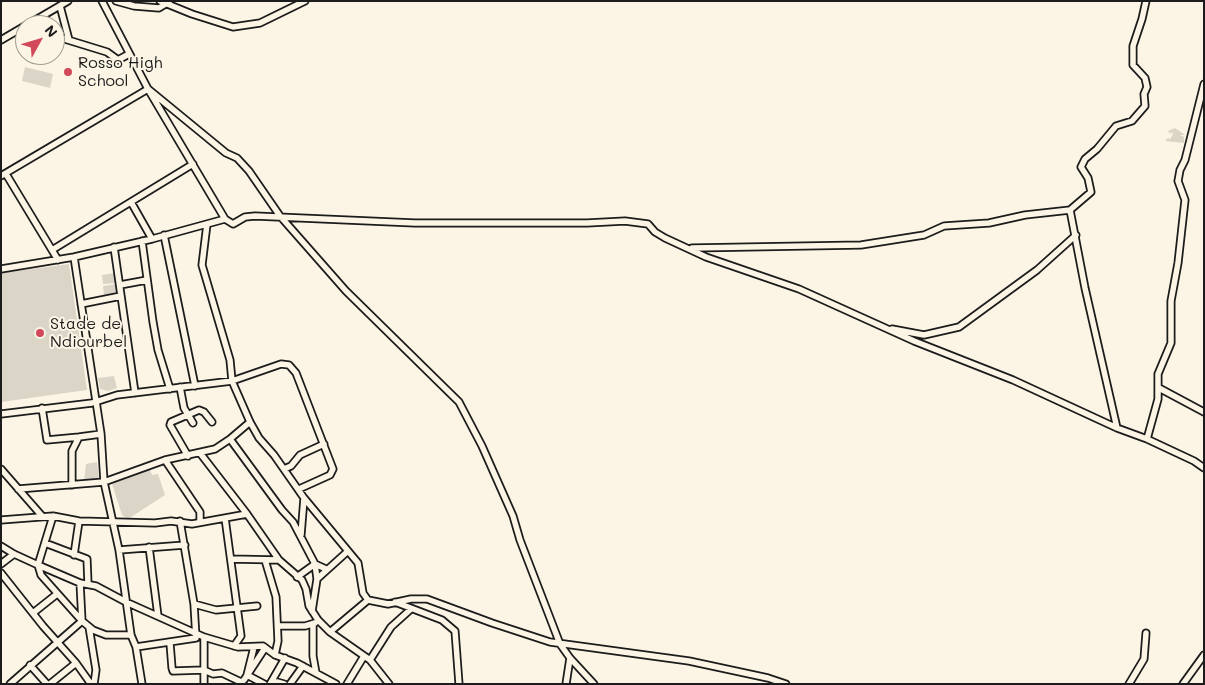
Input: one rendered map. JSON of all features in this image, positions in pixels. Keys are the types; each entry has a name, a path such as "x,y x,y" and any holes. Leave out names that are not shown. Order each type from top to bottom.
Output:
{"street":[{"path":"45,15 68,1"},
{"path":"102,1 128,54 148,89 225,219 233,224 245,217 280,216 415,222 588,223 625,221 648,224 660,235 706,257 799,289 914,342 1014,380 1117,428 1147,439 1194,461 1204,468"},
{"path":"116,1 152,8 159,8 168,3"},
{"path":"160,1 192,14 233,27 260,23 304,1"},
{"path":"690,248 861,245 924,235 944,226 990,223 1025,215 1070,210 1091,192 1088,178 1081,167 1085,159 1097,149 1116,126 1132,121 1145,106 1144,94 1147,87 1145,78 1133,65 1133,46 1146,1"},
{"path":"60,6 69,40"},
{"path":"1,40 15,32"},
{"path":"65,39 107,52 118,60 128,54"},
{"path":"1147,439 1158,399 1158,374 1172,343 1171,301 1178,263 1185,200 1178,181 1204,84"},
{"path":"58,260 4,175 148,89"},
{"path":"148,89 226,154 237,158 250,171 280,216 346,291 459,402 482,446 513,516 520,540 560,644 594,684"},
{"path":"52,250 193,164"},
{"path":"131,202 152,239"},
{"path":"1070,210 1085,288 1117,428"},
{"path":"1,268 74,257 152,239 225,219"},
{"path":"207,224 202,265 230,360 232,381 259,438 304,498 358,563 363,593 368,600 388,604 419,599 435,601 492,623 560,644 675,658 786,684"},
{"path":"164,235 195,386"},
{"path":"882,327 924,335 959,327 1036,270 1076,235"},
{"path":"142,241 158,350 170,389"},
{"path":"114,247 135,393"},
{"path":"74,257 102,434 104,482 119,550 131,635 136,648 142,684"},
{"path":"120,285 147,280"},
{"path":"81,304 121,296"},
{"path":"1,414 97,402 112,396 232,381 281,364 292,367 296,373 333,469 333,473 298,489"},
{"path":"180,387 187,414 193,424"},
{"path":"1159,388 1204,412"},
{"path":"42,408 47,440 102,434"},
{"path":"188,456 170,424 187,414 200,410 212,422"},
{"path":"18,489 104,482 134,473 165,460 215,449 250,422"},
{"path":"72,485 72,451 79,436"},
{"path":"230,439 282,510 293,522 315,564 317,579 312,611"},
{"path":"284,469 291,466 300,455 324,444"},
{"path":"200,453 247,514 279,560 302,580 316,623 313,656 316,673"},
{"path":"165,460 200,512 200,522"},
{"path":"1,469 42,516"},
{"path":"301,535 304,498"},
{"path":"1,514 1,521 53,516 79,521 180,522 192,524 247,514"},
{"path":"53,516 38,566 41,575 89,627 102,634 131,635"},
{"path":"225,518 241,636 234,646"},
{"path":"74,554 79,521"},
{"path":"136,648 196,638 194,604 180,522"},
{"path":"45,543 86,559 88,561 88,584"},
{"path":"119,550 185,545"},
{"path":"1,546 38,566 80,583 96,586 126,602 204,637 234,646 265,648 275,655 303,666 336,684"},
{"path":"149,547 158,616"},
{"path":"317,579 348,551"},
{"path":"1,564 14,554"},
{"path":"230,559 279,560"},
{"path":"265,560 276,597 278,641 275,655"},
{"path":"315,564 326,569"},
{"path":"297,576 315,564"},
{"path":"1,573 93,684"},
{"path":"80,583 82,621"},
{"path":"33,613 57,594"},
{"path":"330,632 368,600"},
{"path":"395,602 442,620 455,631 459,684"},
{"path":"194,604 216,610 257,606"},
{"path":"347,684 391,628 411,609"},
{"path":"10,684 82,621"},
{"path":"278,626 316,623 367,658 390,684"},
{"path":"89,627 96,670 93,684"},
{"path":"1129,684 1144,659 1146,633"},
{"path":"204,637 204,684"},
{"path":"170,643 173,672 204,670 213,674 222,673 233,681 241,682 265,648"},
{"path":"247,674 254,647"},
{"path":"1183,684 1204,654"},
{"path":"271,684 285,658"},
{"path":"566,684 570,658"},
{"path":"30,666 49,684 76,663"},
{"path":"290,684 303,666"},
{"path":"247,674 264,684"},
{"path":"271,684 277,682 284,684"}],"shaded area":[{"path":"25,67 53,74 50,88 22,81"},
{"path":"1175,128 1185,135 1180,135 1184,137 1184,143 1165,141 1168,138 1170,139 1173,134 1172,132 1170,134 1168,131"},
{"name":"Stade de Ndiourbel","path":"69,264 87,390 1,402 1,273"},
{"path":"115,273 117,283 103,284 102,275"},
{"path":"117,284 118,295 104,296 103,286"},
{"path":"114,376 117,388 108,391 100,389 98,378"},
{"path":"97,462 99,478 84,481 86,464"},
{"path":"149,467 152,475 158,474 165,495 129,520 122,515 112,484"}],"place":[{"name":"Rosso High School","path":"68,72"},
{"name":"Stade de Ndiourbel","path":"40,333"}]}
